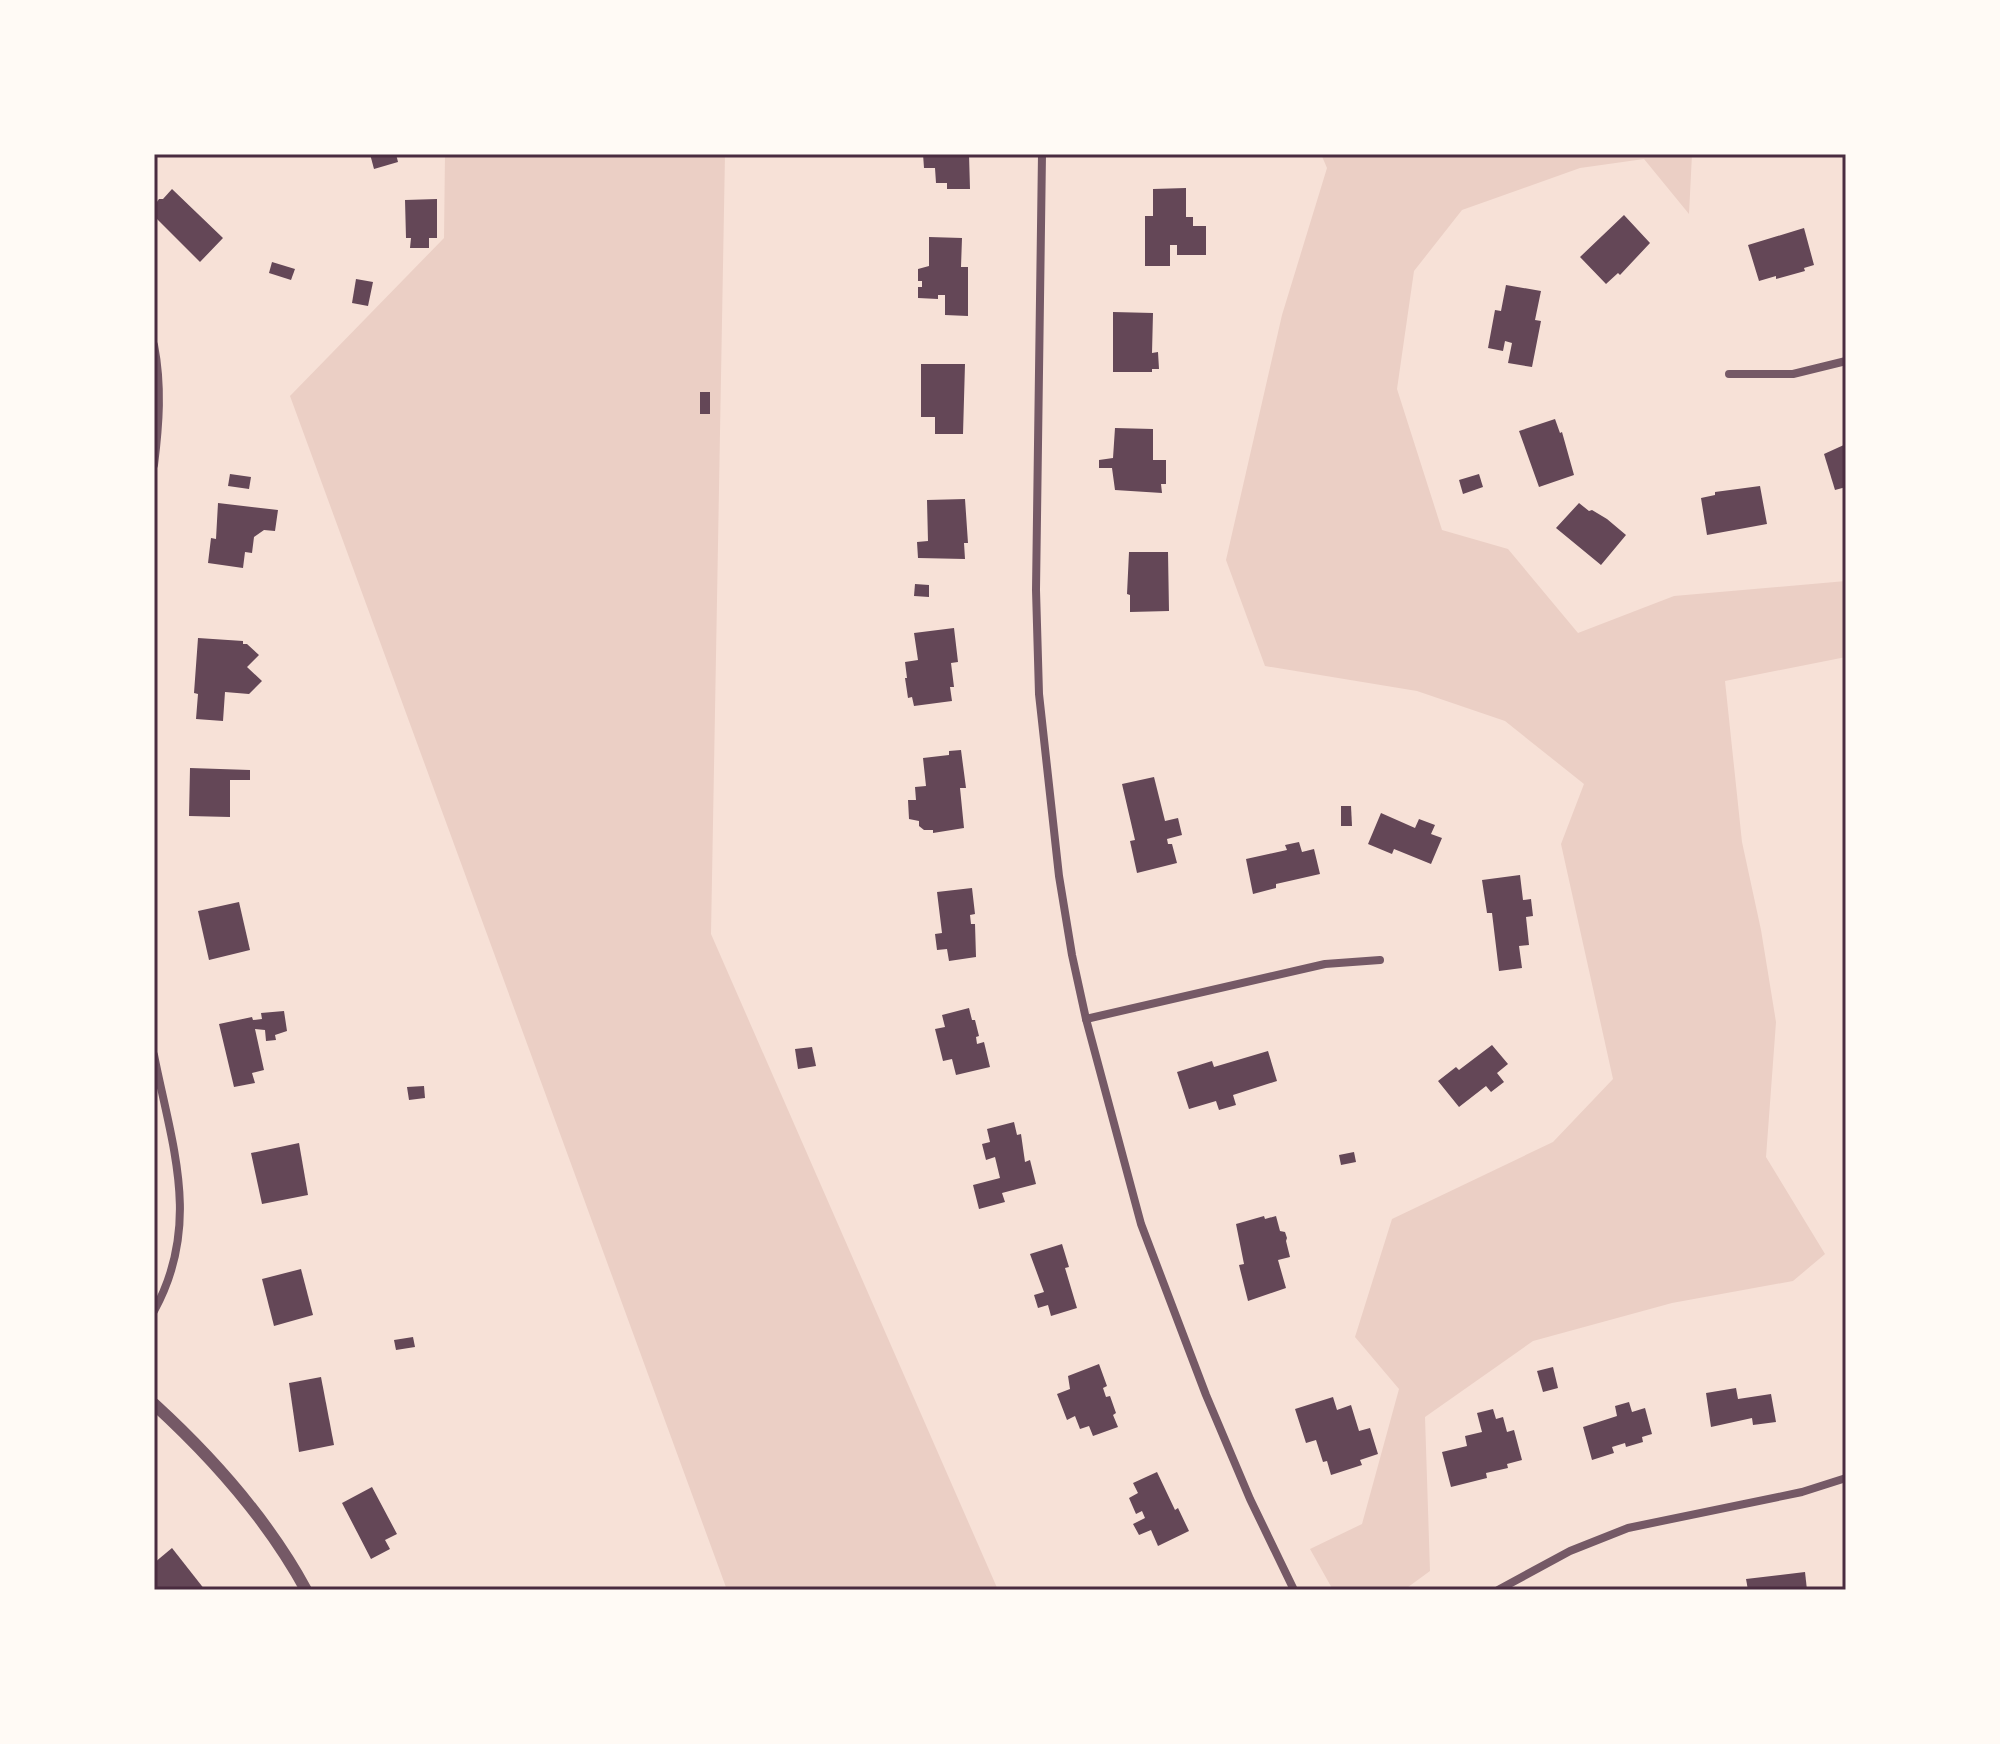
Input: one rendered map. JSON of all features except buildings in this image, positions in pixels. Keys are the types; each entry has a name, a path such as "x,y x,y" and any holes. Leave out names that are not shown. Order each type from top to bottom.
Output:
{"street":[{"path":"1042,154 1036,590 1039,694 1059,876 1086,1019 1141,1224 1206,1395 1250,1499 1294,1590"},
{"path":"154,345 160,382 154,465"},
{"path":"1729,374 1793,374 1846,361"},
{"path":"1086,1019 1325,964 1380,960"},
{"path":"154,1055 182,1209 178,1253 154,1311"},
{"path":"154,1404 209,1459 263,1522 306,1590"},
{"path":"1498,1590 1570,1551 1628,1528 1773,1499 1846,1478"}],"shaded area":[{"path":"445,154 725,154 711,934 998,1590 727,1590 290,396 444,238"},
{"path":"1321,154 1692,154 1689,214 1644,159 1580,168 1462,210 1414,271 1397,389 1442,530 1508,549 1578,633 1674,596 1846,581 1846,657 1725,681 1742,842 1776,1022 1766,1157 1825,1254 1793,1281 1672,1303 1533,1341 1425,1417 1430,1571 1404,1590 1333,1590 1310,1549 1362,1524 1399,1389 1355,1337 1392,1219 1553,1142 1613,1079 1561,844 1584,784 1505,721 1417,691 1265,666 1226,560 1282,315 1327,168"}]}
